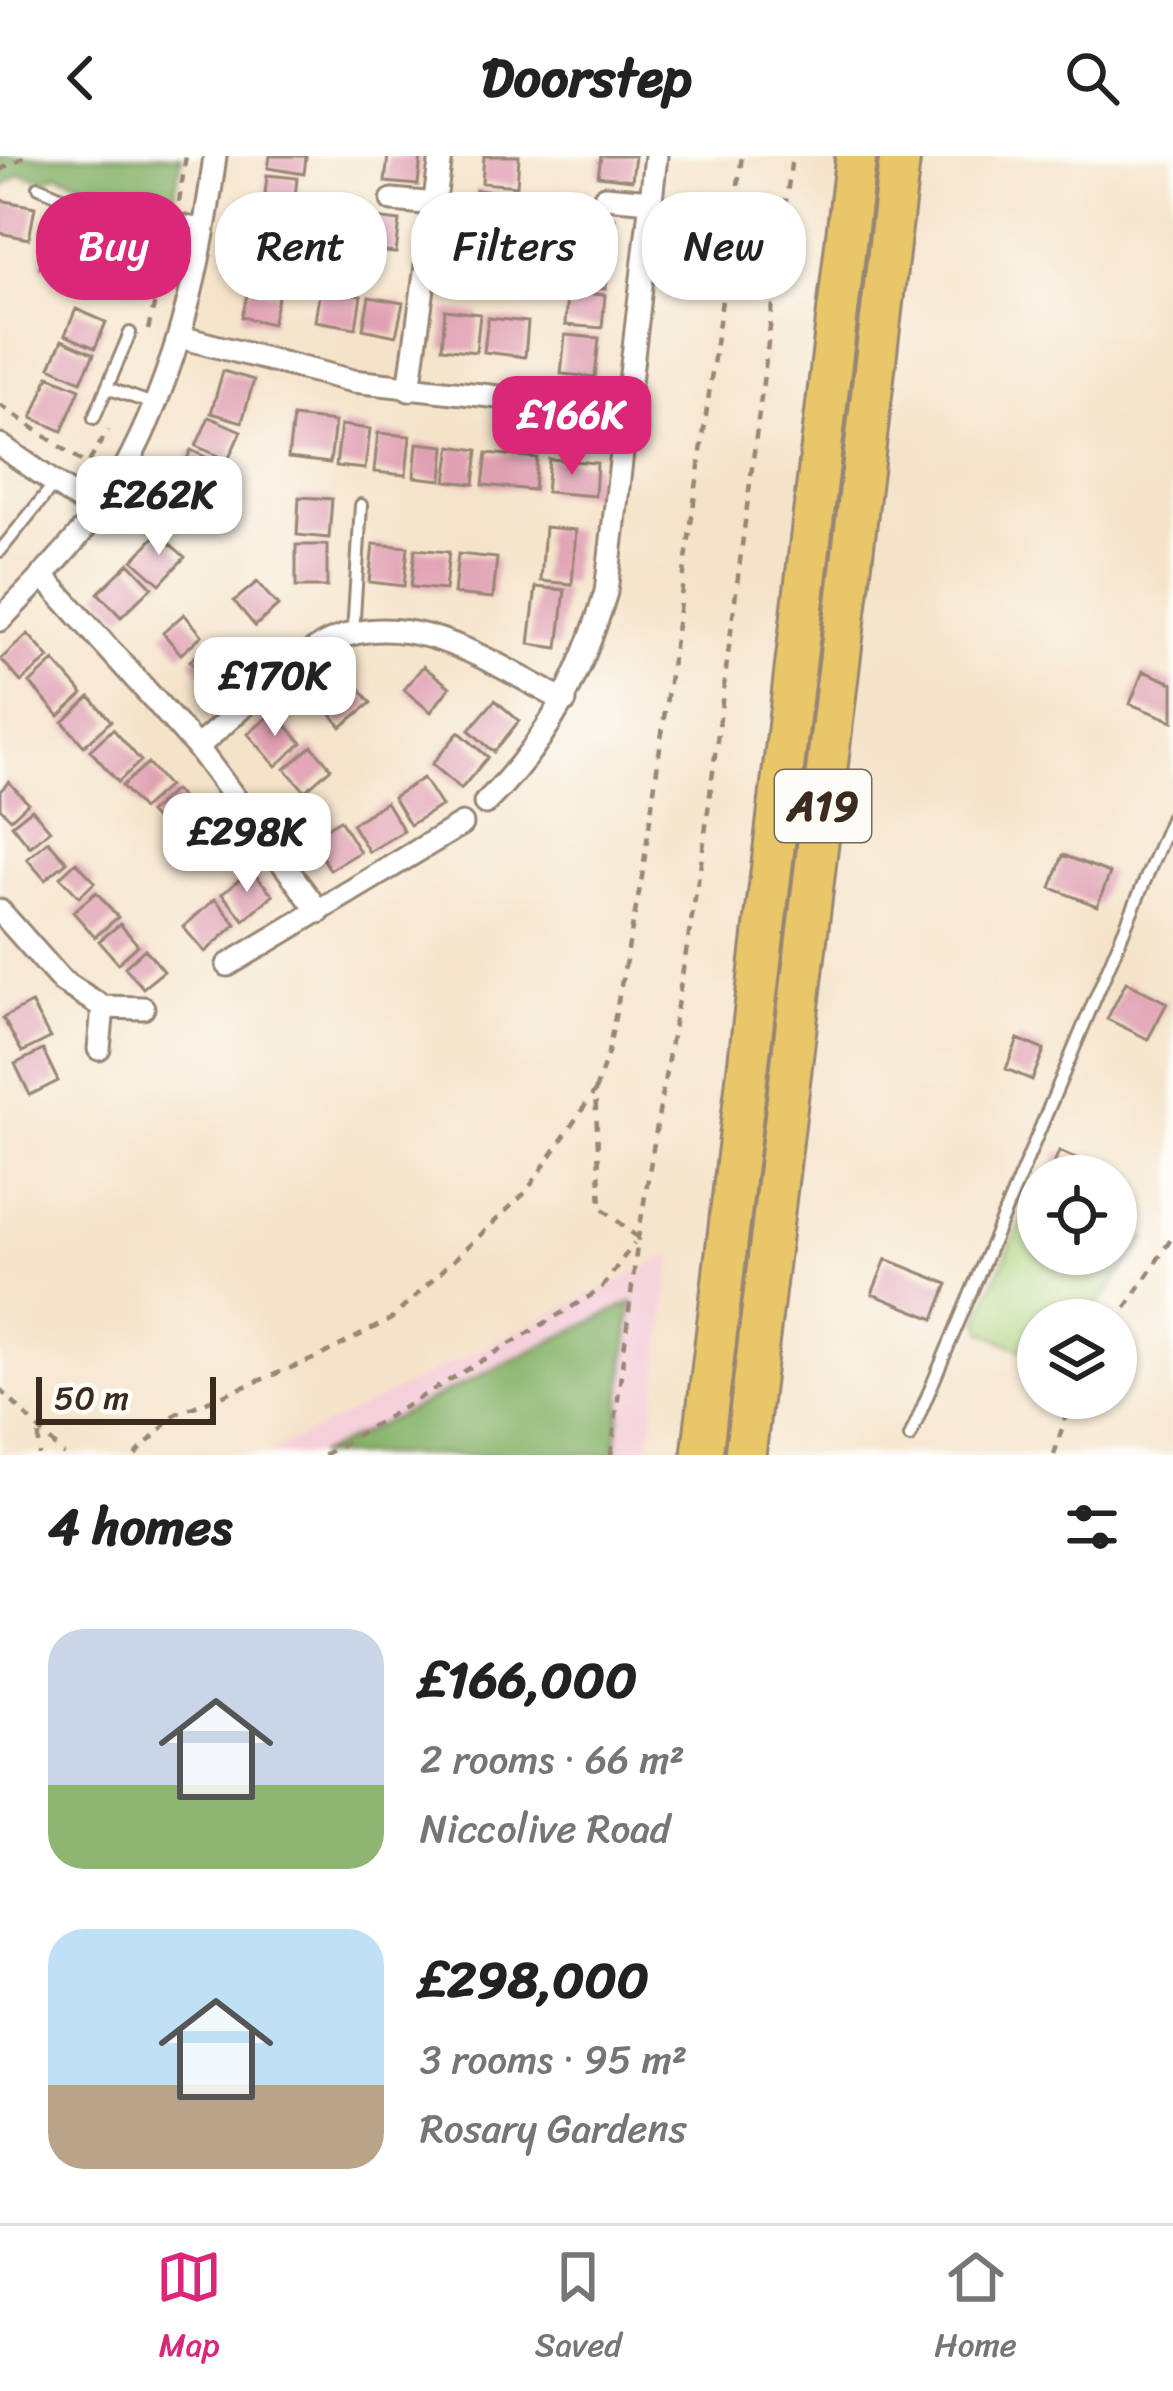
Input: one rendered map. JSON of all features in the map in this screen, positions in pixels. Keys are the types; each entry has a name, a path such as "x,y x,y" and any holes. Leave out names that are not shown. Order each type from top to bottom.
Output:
{"highway":[{"name":"A19","path":"702,1455 856,156"},
{"name":"A19","path":"746,1455 900,156"}],"street":[{"path":"0,620 122,475 179,337 206,226 215,156"},
{"path":"437,192 441,156"},
{"path":"652,192 656,156"},
{"path":"392,200 411,201"},
{"path":"485,803 529,761 565,700 585,661 606,592 642,277"},
{"path":"409,389 422,300"},
{"path":"179,337 353,381 626,411"},
{"path":"0,445 95,511"},
{"path":"42,575 197,747 320,912"},
{"path":"197,747 318,648 353,633 387,628 446,640 565,700"},
{"path":"228,965 462,824"},
{"path":"0,910 62,981 103,1007 143,1008"},
{"path":"99,1049 103,1007"}],"lane":[{"path":"39,187 59,196 206,226"},
{"path":"94,418 130,333"},
{"path":"110,389 153,404"},
{"path":"0,551 55,483"},
{"path":"353,633 361,505"},
{"path":"910,1437 1173,814"}],"path":[{"path":"0,170 25,156"},
{"path":"638,1238 601,1207 596,1090 617,1015 642,877 742,156"},
{"path":"611,1455 638,1238 702,857 792,156"},
{"path":"0,405 87,465"},
{"path":"135,1455 176,1414 318,1357 391,1319 526,1192 596,1090"},
{"path":"1132,1299 1173,1236"},
{"path":"324,1455 600,1290 638,1238"},
{"path":"0,1389 39,1435 64,1455"},
{"path":"1054,1455 1065,1419"},
{"path":"39,1435 39,1455"}],"shaded area":[{"path":"673,1254 648,1455 265,1455 600,1290"}],"green space":[{"path":"0,156 182,156 175,192 87,192 81,182 57,174 46,180 19,174 0,189"},
{"path":"1017,1230 1017,1275 1120,1275 1102,1299 1017,1299 1017,1348 984,1332 979,1317"},
{"path":"1137,1233 1147,1238 1137,1252"},
{"path":"632,1302 615,1455 317,1455"}],"building":[{"path":"270,156 306,156 304,174 268,168"},
{"path":"388,156 421,156 418,185 385,182"},
{"path":"484,156 519,156 517,186 482,183"},
{"path":"601,156 635,156 632,180 598,176"},
{"path":"267,175 297,178 296,192 265,192"},
{"path":"0,200 35,207 29,239 0,233"},
{"path":"387,219 400,221 396,253 387,252"},
{"path":"246,300 278,300 272,324 242,317"},
{"path":"318,300 360,300 356,328 315,321"},
{"path":"368,300 403,303 396,336 363,329"},
{"path":"567,300 605,300 602,328 565,325"},
{"path":"76,309 106,322 95,348 65,335"},
{"path":"445,310 480,314 476,352 442,348"},
{"path":"488,318 528,322 525,357 484,352"},
{"path":"565,335 599,338 595,377 561,374"},
{"path":"62,340 94,354 81,381 50,367"},
{"path":"223,371 254,380 242,422 211,413"},
{"path":"49,376 80,389 62,431 32,418"},
{"path":"209,417 241,431 228,460 196,446"},
{"path":"293,417 335,422 330,463 288,458"},
{"path":"341,425 370,429 365,469 336,466"},
{"path":"378,433 410,436 406,475 374,472"},
{"path":"417,443 445,446 442,480 414,477"},
{"path":"451,446 478,450 474,484 446,481"},
{"path":"191,450 220,464 209,488 180,474"},
{"path":"487,453 537,458 534,490 483,485"},
{"path":"549,459 597,463 595,496 546,492"},
{"path":"177,482 206,497 188,532 159,518"},
{"path":"299,497 332,499 329,538 297,535"},
{"path":"545,527 576,530 572,584 541,581"},
{"path":"158,533 185,557 160,584 133,560"},
{"path":"373,544 408,547 404,586 369,582"},
{"path":"296,545 327,545 327,587 296,587"},
{"path":"415,549 449,552 445,590 411,587"},
{"path":"458,554 497,558 493,598 454,594"},
{"path":"129,563 152,587 121,617 98,593"},
{"path":"257,582 278,606 255,626 234,601"},
{"path":"536,587 565,590 558,648 529,644"},
{"path":"184,614 202,635 181,654 163,633"},
{"path":"28,634 49,658 21,682 1,659"},
{"path":"212,640 236,667 214,688 190,661"},
{"path":"54,661 83,694 59,716 30,683"},
{"path":"423,666 450,687 431,712 404,690"},
{"path":"1143,671 1173,683 1173,721 1130,704"},
{"path":"347,672 371,703 341,727 317,697"},
{"path":"90,697 111,721 84,746 63,722"},
{"path":"495,700 519,721 494,752 469,730"},
{"path":"274,712 302,743 276,766 248,734"},
{"path":"113,729 141,761 118,782 90,750"},
{"path":"459,732 488,757 461,789 432,764"},
{"path":"312,746 331,768 305,791 285,769"},
{"path":"148,763 168,786 142,809 122,786"},
{"path":"423,778 441,806 410,825 393,797"},
{"path":"9,782 28,803 11,819 0,808 0,791"},
{"path":"174,790 193,810 167,833 149,813"},
{"path":"386,802 404,831 369,852 352,824"},
{"path":"32,809 50,830 30,847 12,825"},
{"path":"195,817 217,843 191,866 169,840"},
{"path":"340,820 360,852 330,870 311,837"},
{"path":"48,841 67,862 45,880 27,859"},
{"path":"1063,855 1110,873 1097,906 1051,888"},
{"path":"76,862 95,882 79,897 60,877"},
{"path":"251,870 273,895 244,920 222,894"},
{"path":"96,892 118,917 95,937 73,912"},
{"path":"215,899 236,924 205,952 183,927"},
{"path":"120,924 138,945 118,963 99,941"},
{"path":"145,949 164,971 143,988 125,967"},
{"path":"1126,982 1167,1003 1148,1039 1107,1019"},
{"path":"31,1003 50,1038 22,1052 3,1018"},
{"path":"1018,1039 1044,1050 1032,1080 1006,1069"},
{"path":"43,1050 58,1081 30,1095 15,1064"},
{"path":"886,1259 948,1284 934,1319 872,1294"}]}
